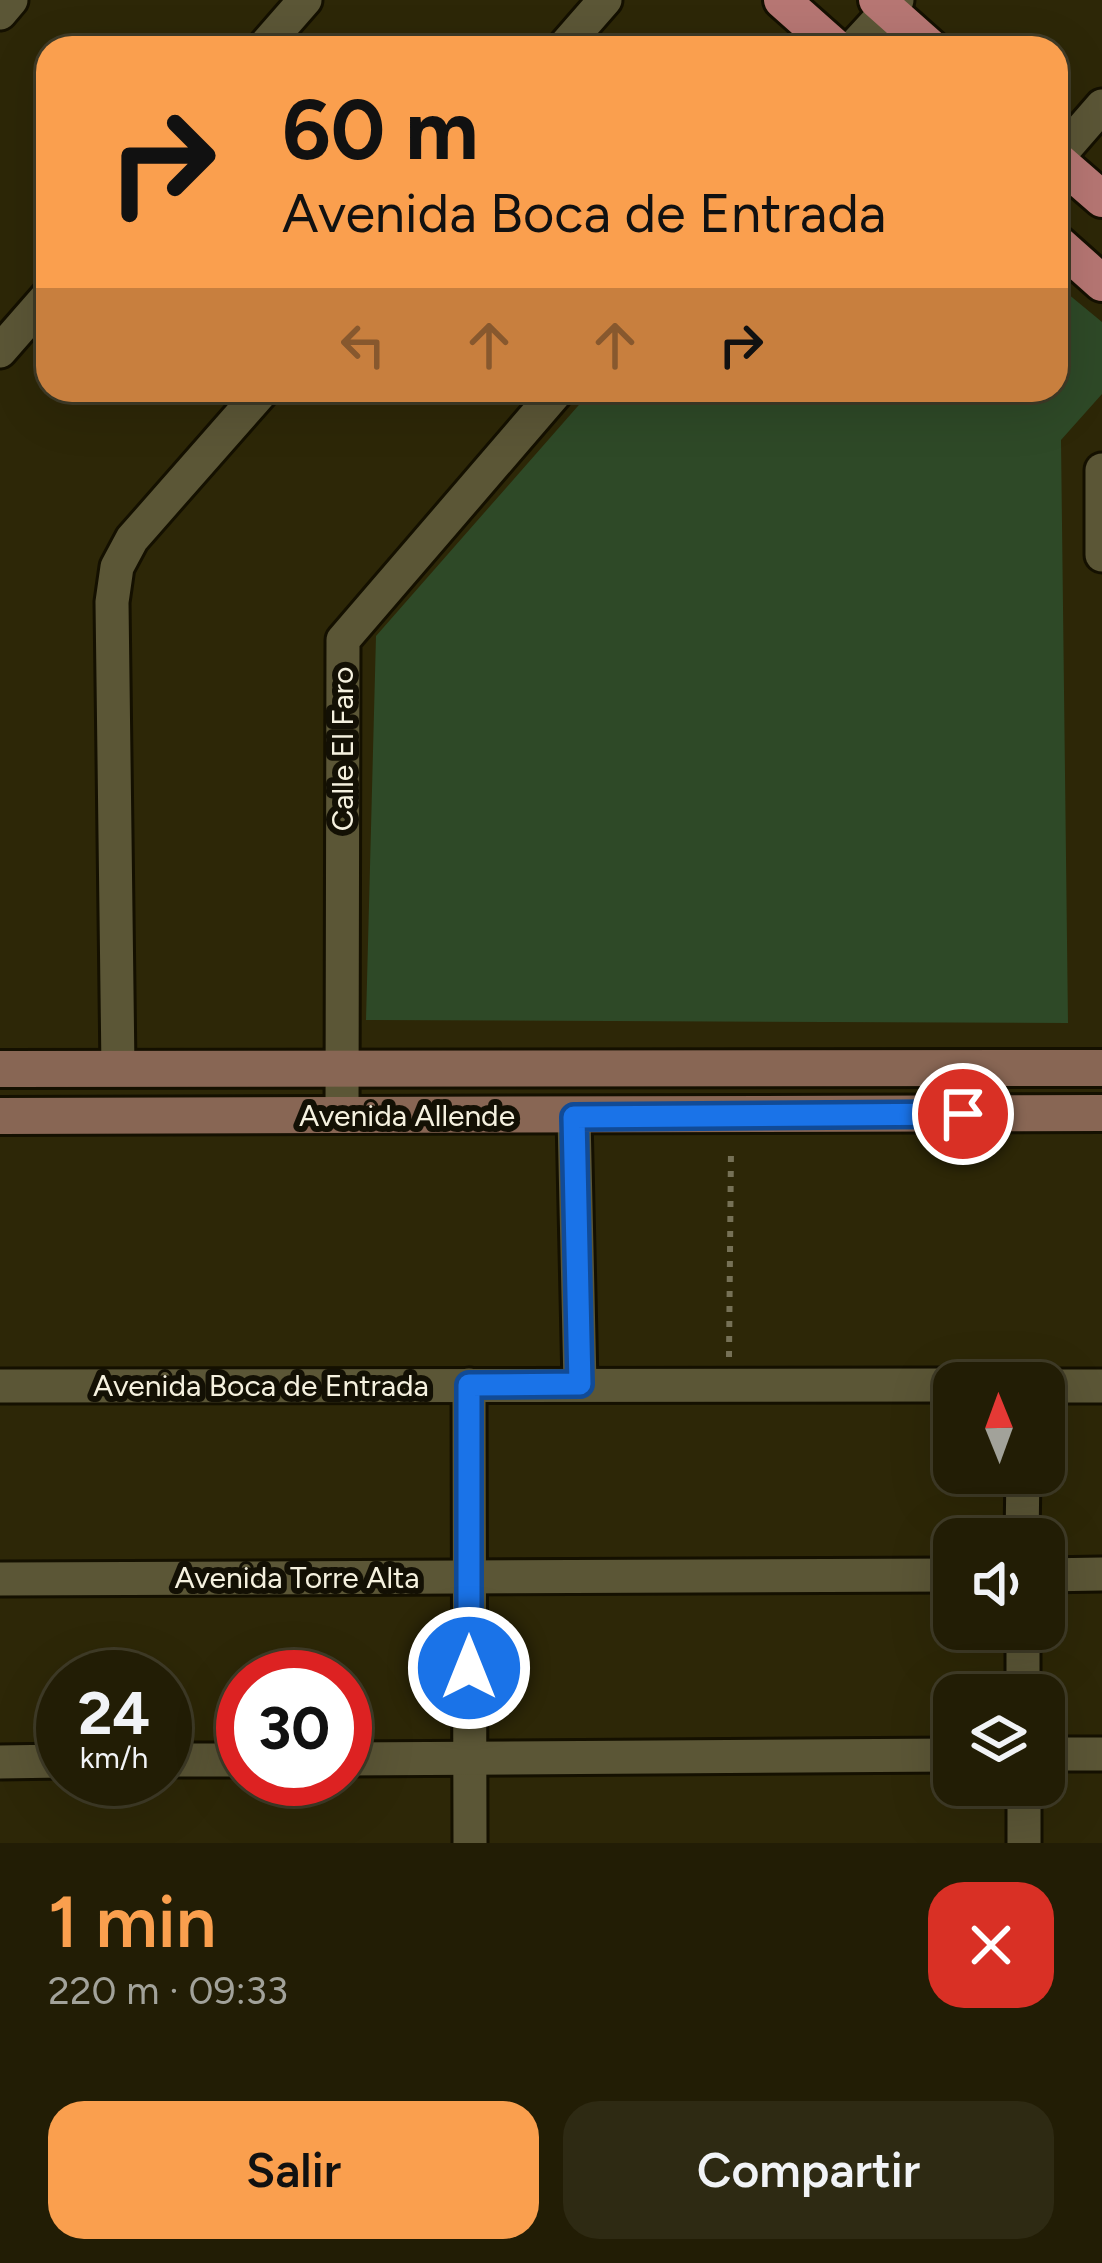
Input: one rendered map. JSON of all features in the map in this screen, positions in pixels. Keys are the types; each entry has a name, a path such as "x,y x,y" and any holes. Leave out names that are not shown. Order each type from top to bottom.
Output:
{"main road":[{"path":"782,0 822,36"},
{"path":"887,3 920,36"},
{"path":"1068,170 1102,200"},
{"path":"1068,253 1102,283"}],"street":[{"path":"0,13 11,0"},
{"path":"274,36 305,0"},
{"path":"574,36 605,0"},
{"path":"862,36 887,3"},
{"path":"1068,145 1102,106"},
{"path":"0,351 36,310"},
{"path":"118,1069 112,602 117,567 131,539 251,402"},
{"name":"Calle El Faro","path":"342,1115 343,640 548,402"},
{"path":"1102,470 1102,555"},
{"name":"Avenida Allende","path":"0,1069 1102,1067"},
{"name":"Avenida Allende","path":"0,1116 1102,1113"},
{"path":"574,1117 580,1384"},
{"path":"469,1385 470,1843"},
{"name":"Avenida Boca de Entrada","path":"0,1386 933,1385"},
{"path":"1065,1386 1102,1386"},
{"path":"1065,1575 1102,1574"},
{"name":"Avenida Torre Alta","path":"0,1580 933,1576"},
{"path":"1065,1754 1102,1754"},
{"path":"372,1759 933,1755"},
{"path":"0,1762 36,1761"},
{"path":"1024,1806 1024,1843"}],"path":[{"path":"729,1385 732,1114"}],"green space":[{"path":"1068,294 1102,322 1102,394 1061,440 1068,1023 366,1020 376,636 581,402 1068,402"}],"route":[{"path":"469,1668 469,1385 580,1384 574,1117 963,1114"}]}
